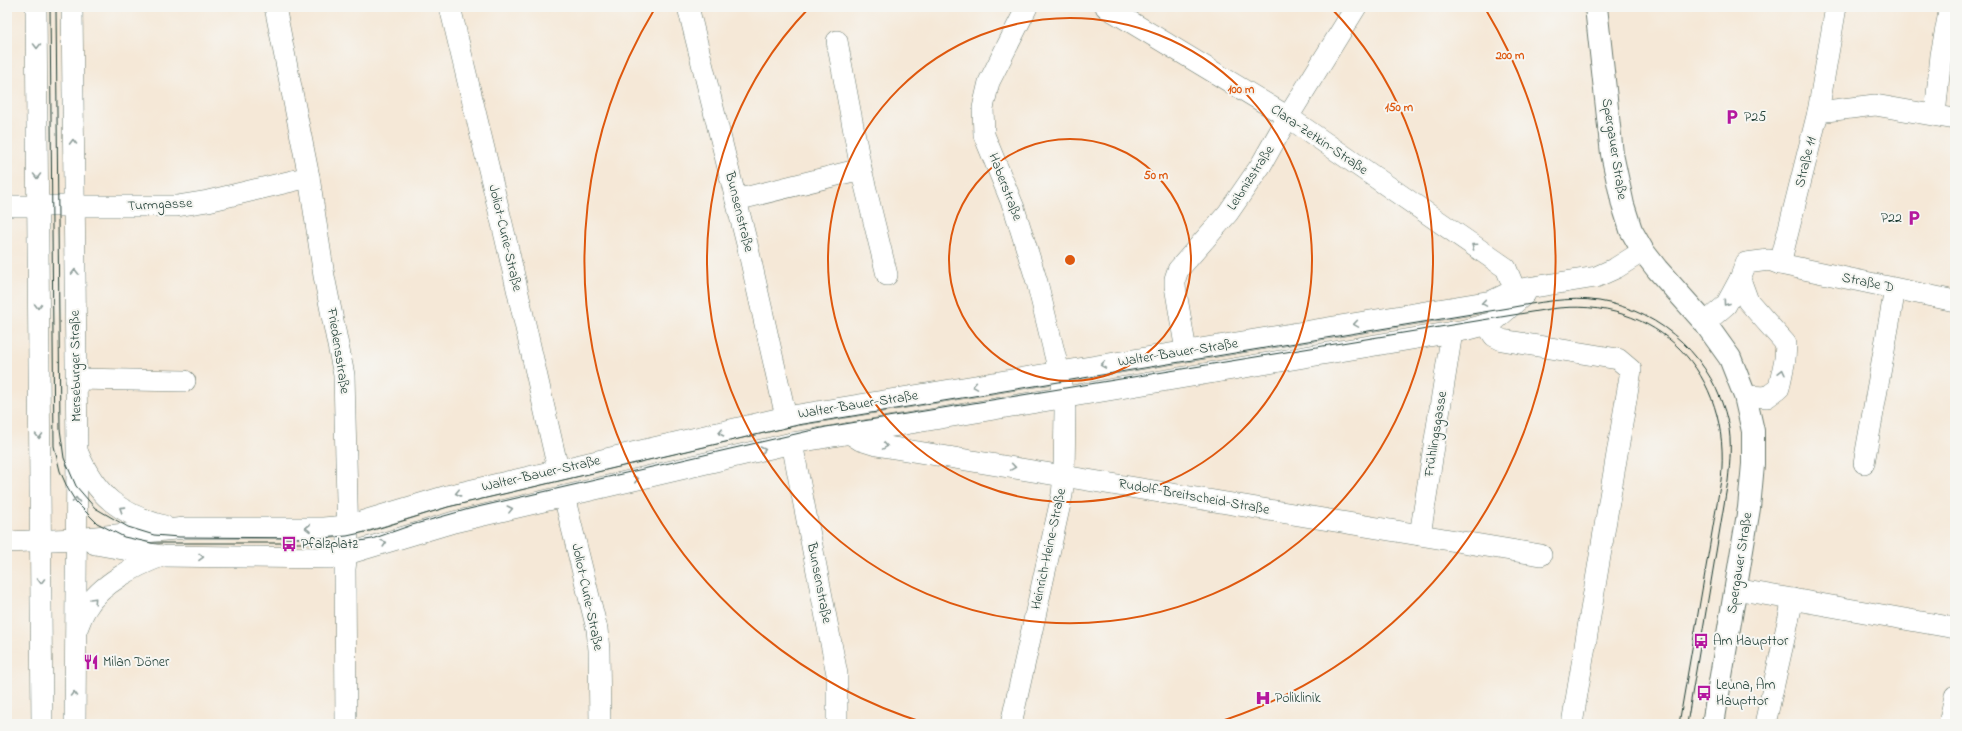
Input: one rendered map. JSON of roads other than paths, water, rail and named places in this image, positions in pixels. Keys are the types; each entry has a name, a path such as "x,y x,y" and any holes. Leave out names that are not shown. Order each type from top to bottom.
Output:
{"main road":[{"name":"Spergauer Straße","path":"1596,7 1612,154 1623,205 1631,230 1643,251 1705,323 1730,358 1746,398 1753,431 1753,464 1749,508 1712,724"}],"street":[{"path":"36,7 42,724"},
{"name":"Merseburger Straße","path":"72,7 77,451 74,724"},
{"name":"Friedensstraße","path":"275,7 310,177 324,276 344,375 347,526 347,554 345,569 346,724"},
{"name":"Joliot-Curie-Straße","path":"450,7 505,236 558,469"},
{"name":"Bunsenstraße","path":"688,7 736,200 786,417"},
{"name":"Haberstraße","path":"1027,7 989,82 983,108 984,134 1014,208 1037,282 1060,372"},
{"name":"Clara-Zetkin-Straße","path":"1106,7 1288,118 1506,268 1525,289"},
{"name":"Leibnizstraße","path":"1186,352 1175,286 1175,278 1178,270 1228,213 1262,164 1288,118 1356,7"},
{"name":"Straße 11","path":"1780,264 1818,112 1836,7"},
{"path":"1818,112 1875,105 1945,117 1941,55 1950,7"},
{"path":"837,41 861,169 887,275"},
{"path":"736,200 861,169"},
{"name":"Turmgasse","path":"7,206 177,206 208,201 310,177"},
{"name":"Walter-Bauer-Straße","path":"185,528 323,528 347,526 447,496 786,417 1492,301 1525,289 1596,277 1616,268 1643,251"},
{"path":"1705,323 1726,305 1740,279 1746,263 1769,260 1780,264"},
{"name":"Straße D","path":"1780,264 1955,301"},
{"path":"1740,279 1748,301 1786,344 1785,359 1779,388 1767,398 1746,398"},
{"name":"Walter-Bauer-Straße","path":"162,556 330,558 454,522 792,443 1452,332 1492,323 1516,300 1525,289"},
{"path":"1864,463 1896,289"},
{"path":"1486,324 1494,336 1502,340 1618,359 1631,370 1572,724"},
{"name":"Frühlingsgasse","path":"1420,535 1452,332"},
{"name":"Heinrich-Heine-Straße","path":"1011,724 1062,495 1064,475 1063,398 1060,372"},
{"path":"76,379 185,381"},
{"name":"Rudolf-Breitscheid-Straße","path":"848,433 860,440 876,445 1541,555"},
{"name":"Bunsenstraße","path":"792,443 837,674 837,724"},
{"path":"77,451 85,471 98,488 121,510 149,522 185,528"},
{"name":"Joliot-Curie-Straße","path":"564,496 597,629 600,650 600,724"},
{"path":"7,542 40,542 185,528"},
{"path":"76,539 162,556"},
{"path":"75,633 86,608 100,593 122,575 142,564 162,556"},
{"path":"1735,588 1955,628"},
{"path":"1765,724 1793,599"},
{"path":"1949,724 1955,696"}],"tram line":[{"path":"50,7 54,446 60,471 76,502 97,523 124,537 152,543 348,543 372,539 412,525 469,509 826,427 1550,309 1589,308 1624,314 1654,329 1680,349 1700,375 1714,406 1721,442 1721,480 1679,724"},
{"path":"56,7 60,429 64,458 76,486 95,508 128,527 154,535 179,537 322,538 347,536 370,531 448,507 798,425 1542,302 1576,299 1599,301 1644,315 1664,327 1682,342 1698,359 1711,379 1721,400 1728,423 1730,445 1728,481 1687,724"}],"place":[{"name":"P25","path":"1732,117"},
{"name":"P22","path":"1914,218"},
{"name":"Pfalzplatz","path":"289,544"},
{"name":"Am Haupttor","path":"1701,641"},
{"name":"Milan Döner","path":"91,662"},
{"name":"Leuna, Am Haupttor","path":"1704,693"},
{"name":"Poliklinik","path":"1263,698"}]}
